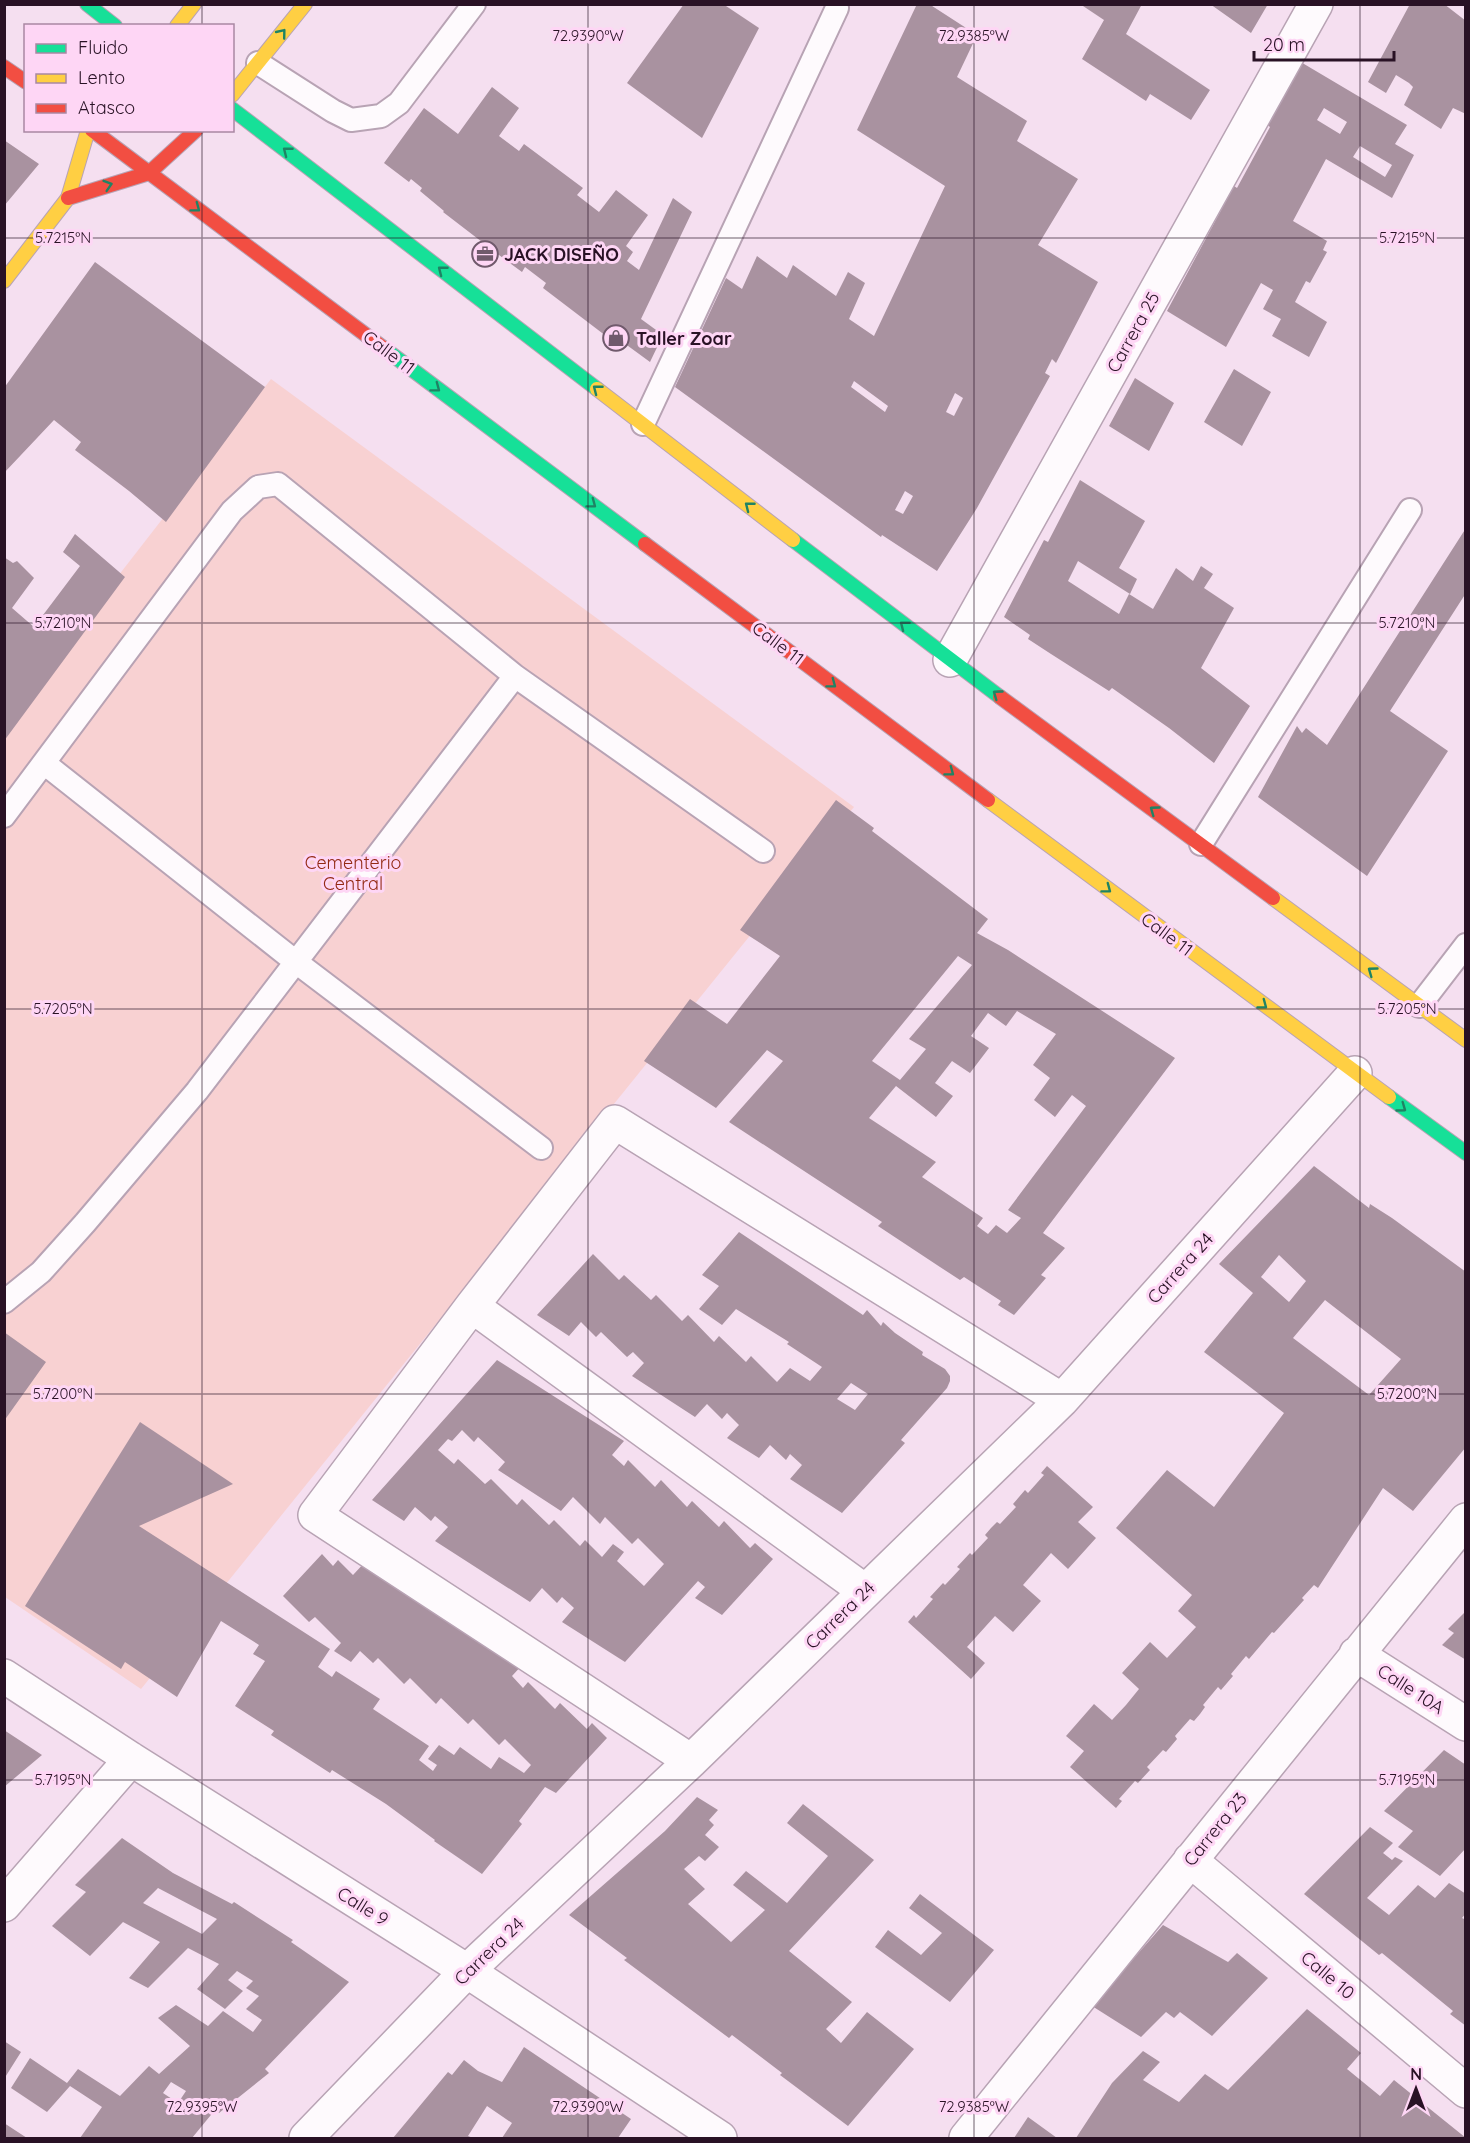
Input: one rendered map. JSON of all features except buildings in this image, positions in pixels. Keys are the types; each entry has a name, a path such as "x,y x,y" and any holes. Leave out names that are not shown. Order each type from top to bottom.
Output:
{"main road":[{"path":"87,4 112,24"},
{"path":"179,24 194,4"},
{"path":"234,93 305,4"},
{"path":"4,67 24,81"},
{"path":"234,111 950,660 1466,1040"},
{"path":"4,281 68,198 89,132"},
{"name":"Calle 11","path":"93,132 1355,1073 1466,1153"},
{"path":"68,198 149,173 194,132"}],"street":[{"name":"Carrera 25","path":"950,660 1316,4"},
{"name":"Carrera 24","path":"306,2139 467,1971 691,1761 1062,1400 1355,1073"},
{"path":"691,1761 315,1515 472,1306 615,1122 1062,1400"},
{"path":"472,1306 865,1591"},
{"name":"Carrera 23","path":"966,2139 1466,1520"},
{"name":"Calle 10A","path":"1356,1654 1466,1724"},
{"name":"Calle 9","path":"4,1676 467,1971 703,2134"},
{"path":"4,1905 131,1759"},
{"name":"Calle 10","path":"1190,1860 1466,2091"}],"lane":[{"path":"258,63 351,120 381,116 399,103 474,4"},
{"path":"643,424 837,8"},
{"path":"4,816 232,511 258,487 278,484 515,676 763,850"},
{"path":"1201,844 1410,510"},
{"path":"4,1302 40,1272 85,1223 197,1091 515,676"},
{"path":"44,764 296,962 541,1148"},
{"path":"1419,1006 1466,945"}],"green space":[{"name":"Cementerio Central","path":"271,379 854,807 141,1689 5,1597 4,723"}],"traffic: fast":[{"path":"87,4 112,24"},
{"path":"234,111 597,389"},
{"path":"386,350 645,544"},
{"path":"793,540 1000,697"},
{"path":"1389,1097 1466,1153"}],"traffic: slow":[{"path":"179,24 194,4"},
{"path":"234,93 305,4"},
{"path":"4,281 68,198 87,132"},
{"path":"597,389 793,540"},
{"path":"988,800 1389,1097"},
{"path":"1273,898 1466,1040"}],"traffic: jam":[{"path":"4,67 24,81"},
{"path":"95,132 386,350"},
{"path":"68,198 149,173 194,132"},
{"path":"645,544 988,800"},
{"path":"1000,697 1273,898"}],"place":[{"name":"JACK DISEÑO","path":"485,254"},
{"name":"Taller Zoar","path":"616,338"}]}
